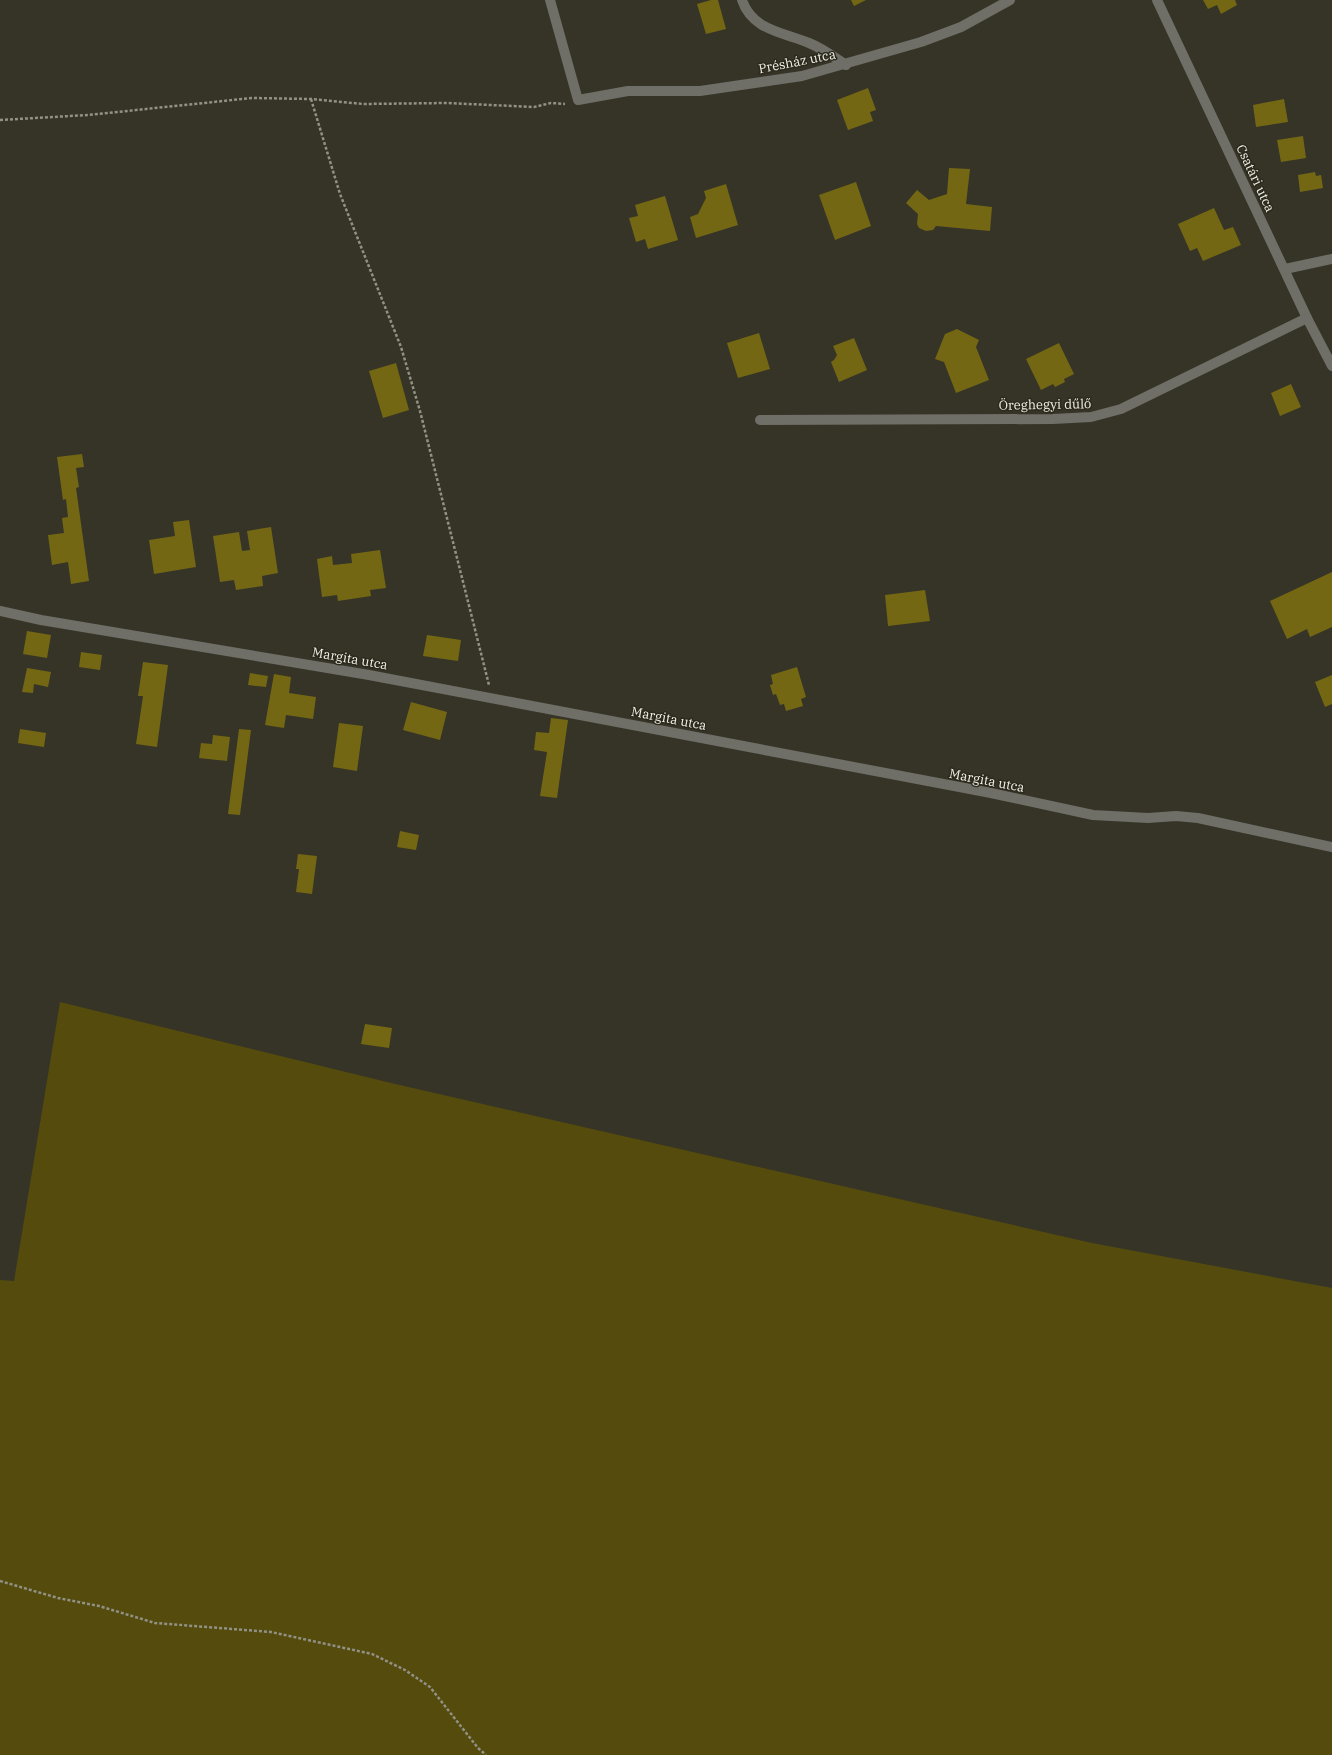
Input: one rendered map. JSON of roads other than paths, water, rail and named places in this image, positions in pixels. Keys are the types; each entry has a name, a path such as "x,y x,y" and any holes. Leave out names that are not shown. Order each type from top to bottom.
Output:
{"street":[{"name":"Présház utca","path":"550,0 578,100 628,91 700,91 802,76 921,42 961,27 1010,0"},
{"path":"742,0 748,14 761,26 809,43 846,64"},
{"name":"Csatári utca","path":"1157,0 1307,318 1332,366"},
{"path":"1285,269 1332,259"},
{"name":"Öreghegyi dűlő","path":"760,420 1053,419 1095,417 1135,403 1307,318"},
{"name":"Margita utca","path":"0,611 49,621 370,675 991,793 1092,815 1148,818 1176,816 1198,818 1332,846"}]}
